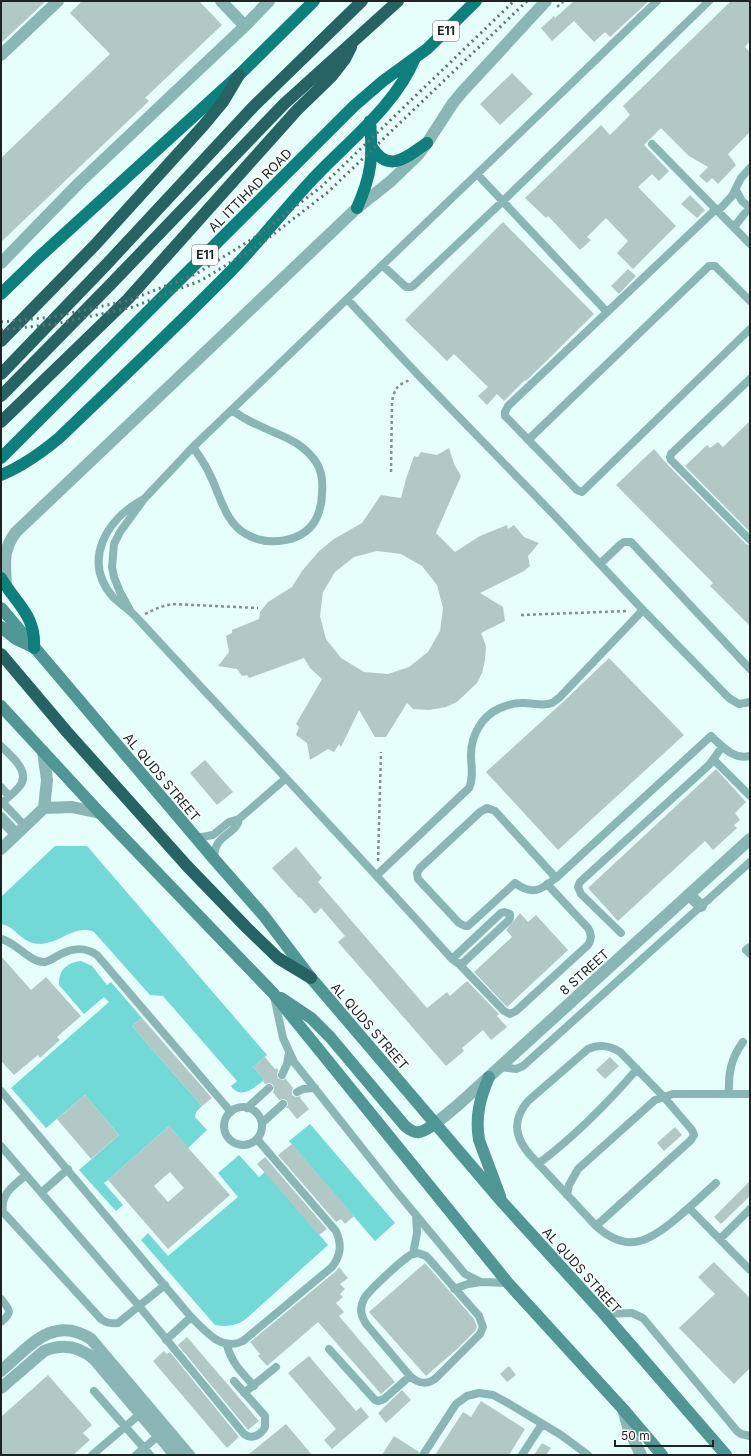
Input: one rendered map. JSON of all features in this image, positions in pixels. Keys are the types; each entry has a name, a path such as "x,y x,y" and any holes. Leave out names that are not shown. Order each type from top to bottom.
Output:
{"highway":[{"path":"1,374 253,107 362,1"},
{"path":"1,396 284,104 398,1"},
{"path":"1,422 128,299 297,110 331,76 345,59 356,39"},
{"path":"1,341 95,245 203,126 223,102 239,75"},
{"path":"1,654 188,867 278,958 311,978"}],"main road":[{"path":"1,294 37,259 239,75 314,1"},
{"name":"AL ITTIHAD ROAD","path":"1,458 354,106 437,40 476,1"},
{"path":"1,475 16,469 39,455 59,438 228,274 310,182 370,121 401,86 410,71 415,58"},
{"path":"356,208 368,178 372,162 370,121"},
{"path":"372,147 377,155 383,160 391,162 406,158 428,143"},
{"path":"1,627 16,639 34,648 33,627 29,618 4,582"},
{"name":"AL QUDS STREET","path":"1,608 264,916 311,978 502,1203 604,1314 726,1455"},
{"path":"1,706 273,993 508,1283 623,1409 662,1455"},
{"path":"273,993 311,1018 330,1037 405,1126 411,1131 418,1133 435,1124"},
{"path":"489,1077 480,1098 478,1108 478,1131 479,1140 502,1203"}],"street":[{"path":"1,55 58,1"},
{"path":"221,1 245,26"},
{"path":"1,263 79,183 245,26 269,1"},
{"path":"4,582 4,557 6,548 16,532 356,208 391,181 418,155 428,143 450,107 463,91 546,1"},
{"path":"1,849 44,808 47,780 43,752"},
{"path":"44,808 72,807 100,812"},
{"path":"1,818 21,830"},
{"name":"8 STREET","path":"435,1124 458,1106 750,839"},
{"path":"689,895 700,906"},
{"path":"1,1371 42,1335 62,1329 73,1330 83,1334 91,1339 189,1455"},
{"path":"1,1388 44,1351 53,1347 71,1346 80,1349 94,1359 175,1455"},
{"path":"623,1409 628,1427 641,1455"}],"lane":[{"path":"131,612 116,583 112,567 112,556 114,544 120,532 144,498 193,447 657,1"},
{"path":"382,265 406,287 411,287 503,201 709,1"},
{"path":"652,144 750,244"},
{"path":"750,168 741,178 736,190 724,206 717,210 607,312 506,409 505,412 507,419 577,490 580,492 583,491 750,329"},
{"path":"477,174 607,312"},
{"path":"734,227 750,208 742,201 736,190"},
{"path":"528,440 709,266 715,266 750,301"},
{"path":"347,299 643,610 730,698 739,704 750,702"},
{"path":"750,379 671,454 670,457 671,460 750,540"},
{"path":"193,447 210,473 223,507 232,521 245,534 265,541 283,541 302,534 309,528 317,517 322,498 323,481 316,463 305,449 290,438 258,426 232,410"},
{"path":"144,498 127,509 108,530 103,540 99,559 102,578 113,597 138,619 285,779 377,875 455,961 504,1011 510,1014 516,1011 591,941 588,928 547,884"},
{"path":"600,564 621,544 624,542 631,542 750,669"},
{"path":"377,875 469,788 473,774 471,744 481,723 489,714 510,704 522,703 543,705 552,703 559,698 643,610"},
{"path":"556,878 494,811 487,808 480,812 420,868 417,873 418,878 459,923 465,926 471,924 515,883 526,889 532,890 543,888 556,878 711,736 722,747 736,756 750,756"},
{"path":"1,746 23,771 24,777 20,787 2,803 21,830"},
{"path":"621,933 582,894 578,887 580,882 714,760 722,747"},
{"path":"714,760 750,796"},
{"path":"196,838 213,835 230,822 239,819 285,779"},
{"path":"1,787 9,796"},
{"path":"214,859 215,851 219,842 235,828 239,822 239,819"},
{"path":"500,1067 516,1069 522,1066 750,862"},
{"path":"504,912 510,914 508,921 464,962 455,961 501,914 504,912"},
{"path":"1,939 9,941 38,961 50,961 66,951 73,949 86,950 97,955 231,1112"},
{"path":"750,947 746,950 750,954"},
{"path":"273,993 281,1031 294,1062 416,1216 465,1274 481,1282"},
{"path":"729,1094 728,1082 731,1066 737,1051 743,1042"},
{"path":"596,1226 693,1138 694,1135 692,1130 663,1096 620,1052 613,1047 604,1045 595,1046 588,1049 528,1101 522,1108 518,1119 519,1139 524,1149 596,1226 604,1234 624,1241 634,1242 654,1236 689,1208 716,1183"},
{"path":"282,1075 287,1064 289,1053"},
{"path":"538,1164 588,1122 637,1069"},
{"path":"247,1108 269,1088"},
{"path":"297,1092 309,1088 315,1088"},
{"path":"1,1091 191,1317 216,1340 226,1345 238,1344 243,1341 332,1267 340,1254 341,1246 336,1231 257,1138"},
{"path":"567,1195 573,1177 585,1162 647,1107 663,1096 684,1093 750,1094"},
{"path":"262,1123 256,1113 247,1108 241,1108 231,1112 226,1117 224,1129 230,1140 241,1145 253,1143 260,1134 262,1123 283,1104"},
{"path":"1,1146 139,1306 244,1434 252,1437 265,1427 265,1416 234,1381"},
{"path":"42,1192 68,1169"},
{"path":"26,1175 3,1196 1,1206 6,1216 106,1323 118,1323 165,1285"},
{"path":"689,1208 750,1270"},
{"path":"720,1239 750,1209"},
{"path":"413,1254 416,1233 416,1216"},
{"path":"418,1253 426,1256 454,1289 479,1316 483,1323 482,1331 478,1337 433,1381 421,1383 410,1376 367,1325 361,1310 362,1304 366,1294 409,1255 418,1253"},
{"path":"454,1289 468,1284 481,1282 508,1283"},
{"path":"1,1299 8,1307 10,1312 1,1322"},
{"path":"604,1314 632,1313 643,1318 737,1430 741,1434 750,1436"},
{"path":"166,1340 191,1317"},
{"path":"226,1345 235,1365 254,1386"},
{"path":"329,1349 373,1397 379,1401 384,1399 410,1376"},
{"path":"244,1393 276,1367"},
{"path":"94,1391 150,1455"},
{"path":"423,1455 456,1404 466,1396 479,1392 493,1395 561,1435 588,1455"},
{"path":"92,1455 140,1414"},
{"path":"522,1455 542,1424"},
{"path":"136,1455 158,1436"}],"path":[{"path":"391,472 392,401 394,390 402,383 411,379 422,378"},
{"path":"138,619 148,612 172,604 258,608"},
{"path":"521,615 643,610"},
{"path":"377,875 381,752"}],"shaded area":[{"path":"55,846 87,846 267,1055 253,1067 264,1079 263,1081 247,1091 239,1092 235,1090 231,1086 237,1081 163,996 150,995 94,932 80,930 55,941 41,944 28,941 11,928 1,924 1,897"},
{"path":"81,961 92,966 107,985 111,982 142,1018 132,1026 202,1106 196,1112 195,1117 207,1130 188,1148 169,1126 104,1183 123,1205 116,1211 79,1170 119,1135 85,1095 46,1128 11,1088 109,1002 104,997 84,1014 59,985 60,975 64,968 72,963"},
{"path":"310,1124 395,1223 375,1241 289,1141"},
{"path":"239,1155 259,1177 265,1172 328,1245 243,1321 228,1326 219,1326 215,1325 141,1240 148,1233 168,1256 238,1197 218,1173"}],"building":[{"path":"1,1 46,1 1,43"},
{"path":"82,1 199,1 222,25 145,98 149,101 1,242 1,158 110,54 70,13"},
{"path":"574,1 649,1 610,37 605,32 594,42 574,21 552,41 541,28"},
{"path":"731,1 750,1 750,41 745,47 750,52 750,132 728,154 736,165 718,184 712,178 707,183 699,176 708,167 689,156 661,128 644,145 669,171 659,181 652,174 638,187 676,226 633,269 617,253 628,241 606,218 587,237 591,240 580,250 548,216 546,218 525,198 601,125 610,135 630,115 623,106"},
{"path":"512,73 533,94 500,125 480,104"},
{"path":"690,195 705,210 697,218 681,204"},
{"path":"503,222 594,314 504,401 497,394 487,405 478,396 488,387 454,354 447,361 405,320"},
{"path":"628,269 636,276 619,294 611,286"},
{"path":"750,421 750,532 685,466 707,445 710,448 718,442 723,447"},
{"path":"449,448 454,464 461,476 436,533 455,552 480,536 507,525 508,529 514,525 524,537 539,543 528,556 530,566 524,571 480,593 503,607 505,621 481,633 486,646 482,673 477,683 457,702 446,707 429,710 413,709 407,703 386,737 375,737 359,710 341,747 339,744 334,752 328,749 310,760 307,743 296,735 299,727 296,724 322,679 310,668 304,658 249,678 247,675 242,676 237,669 218,666 229,652 226,636 232,633 232,630 259,619 260,612 268,602 292,587 302,571 319,551 334,539 362,523 381,495 401,498 414,456 418,457 421,452 437,455","holes":["377,551 401,554 422,566 437,585 443,608 440,631 428,652 409,667 388,674 364,672 341,658 326,639 320,616 323,592 335,572 354,557"]},
{"path":"654,449 746,544 750,545 750,626 710,586 713,583 616,485"},
{"path":"609,658 684,735 558,850 486,772"},
{"path":"205,760 233,792 217,805 190,773"},
{"path":"716,769 746,802 735,813 740,820 734,825 737,828 713,850 705,841 618,921 588,888"},
{"path":"296,847 322,878 318,882 427,1008 447,992 450,996 467,981 499,1014 497,1016 507,1027 491,1040 483,1030 462,1048 464,1051 446,1066 338,942 345,936 321,908 315,914 272,868"},
{"path":"520,913 528,922 536,915 568,950 507,1007 474,972 512,937 506,930"},
{"path":"1,956 31,990 46,977 81,1016 57,1037 60,1040 40,1058 38,1055 14,1075 1,1061"},
{"path":"142,1018 212,1098 202,1106 132,1026"},
{"path":"265,1057 275,1069 277,1068 278,1078 282,1080 286,1079 293,1088 292,1095 296,1097 301,1096 300,1098 309,1109 297,1119 288,1108 286,1108 288,1105 287,1101 284,1099 279,1100 273,1092 273,1085 270,1083 265,1084 263,1081 264,1079 253,1067"},
{"path":"610,1057 619,1066 605,1079 596,1070"},
{"path":"85,1095 119,1135 91,1159 57,1119"},
{"path":"169,1126 230,1195 168,1249 108,1180","holes":["170,1172 184,1188 168,1202 154,1186"]},
{"path":"675,1127 682,1135 664,1151 657,1143"},
{"path":"292,1144 354,1216 345,1224 341,1219 336,1222 278,1155"},
{"path":"265,1157 327,1229 319,1235 257,1164"},
{"path":"750,1181 750,1196 721,1224 714,1217"},
{"path":"714,1262 750,1298 750,1368 734,1384 679,1328 715,1294 698,1277"},
{"path":"425,1263 474,1319 477,1327 475,1331 457,1349 426,1376 369,1312"},
{"path":"339,1267 348,1278 340,1284 345,1289 340,1294 343,1297 336,1303 344,1312 339,1316 395,1382 381,1394 318,1322 267,1366 258,1356 260,1354 250,1342"},
{"path":"187,1337 259,1421 248,1430 178,1345"},
{"path":"164,1351 167,1354 170,1352 239,1437 227,1448 153,1361"},
{"path":"309,1356 356,1411 361,1407 369,1417 332,1449 324,1440 336,1429 288,1373"},
{"path":"509,1366 516,1375 507,1382 500,1374"},
{"path":"48,1375 92,1425 83,1433 90,1440 73,1455 1,1455 1,1417"},
{"path":"402,1390 411,1400 386,1423 378,1413"},
{"path":"481,1401 525,1429 509,1455 435,1455 463,1412 471,1417"},
{"path":"286,1424 312,1455 248,1455"},
{"path":"394,1436 419,1452 418,1455 382,1455"},
{"path":"542,1443 551,1448 546,1455 534,1455"}],"railway":[{"path":"1,322 53,317 130,300 196,274 257,236 321,187 514,1"},
{"path":"1,330 55,324 133,307 202,280 262,243 328,192 527,1"}]}
